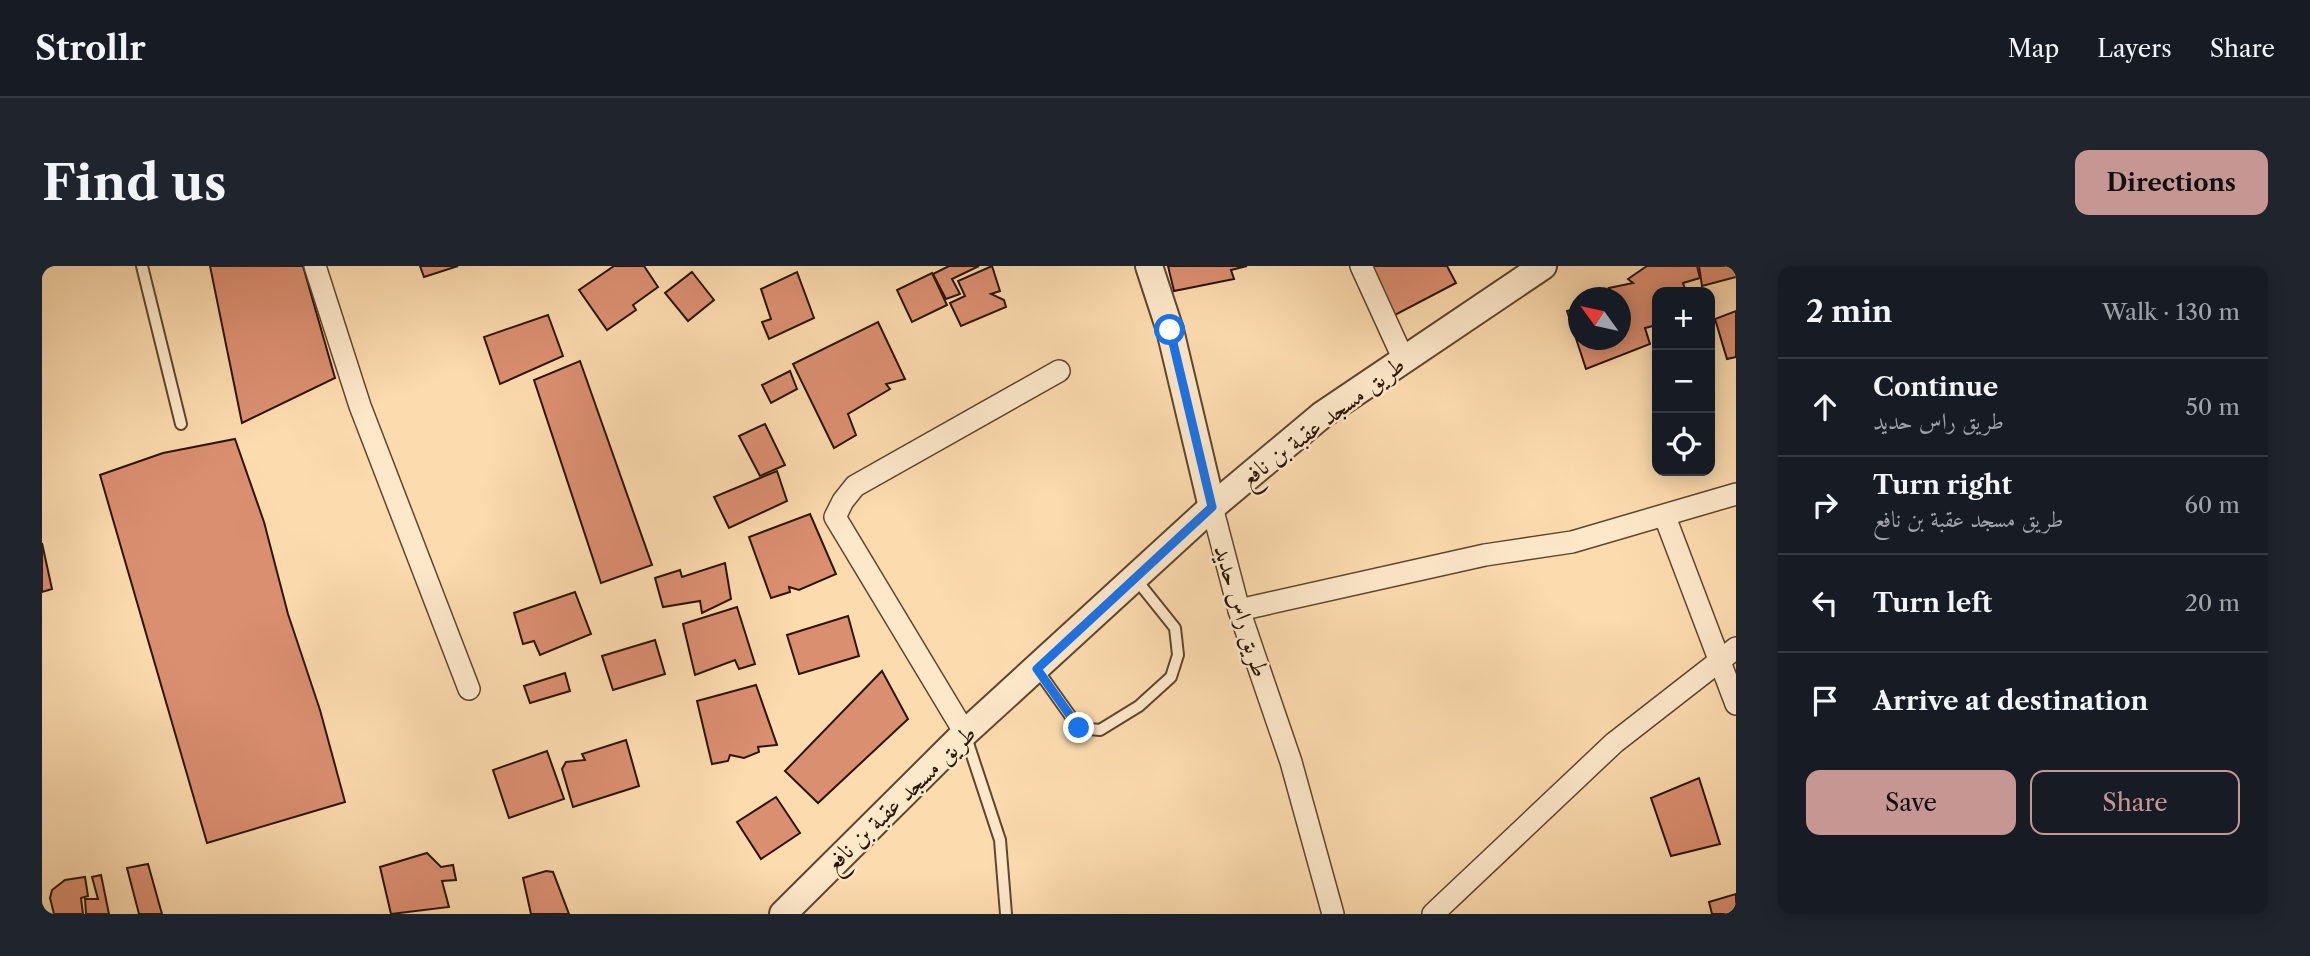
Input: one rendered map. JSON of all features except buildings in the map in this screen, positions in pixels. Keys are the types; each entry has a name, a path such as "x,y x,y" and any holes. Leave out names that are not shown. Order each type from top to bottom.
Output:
{"street":[{"path":"315,266 360,406 469,690"},
{"name":"طريق راس حديد","path":"1149,266 1170,330 1239,610 1291,762 1333,914"},
{"path":"1361,266 1403,358"},
{"name":"طريق مسجد عقبة بن نافع","path":"783,914 965,733 1212,507 1322,415 1543,266"},
{"path":"965,733 835,517 842,500 855,486 1059,371"},
{"path":"1239,610 1485,555 1572,542 1665,517 1736,494"},
{"path":"1665,517 1728,654 1736,704"},
{"path":"1433,914 1614,743 1728,654"}],"lane":[{"path":"142,266 181,424"},
{"path":"1037,669 1079,728 1100,730 1139,706 1171,677 1178,655 1175,628 1135,578"},
{"path":"965,733 1000,840 1006,914"}],"route":[{"path":"1079,728 1037,669 1212,507 1170,330"}]}
